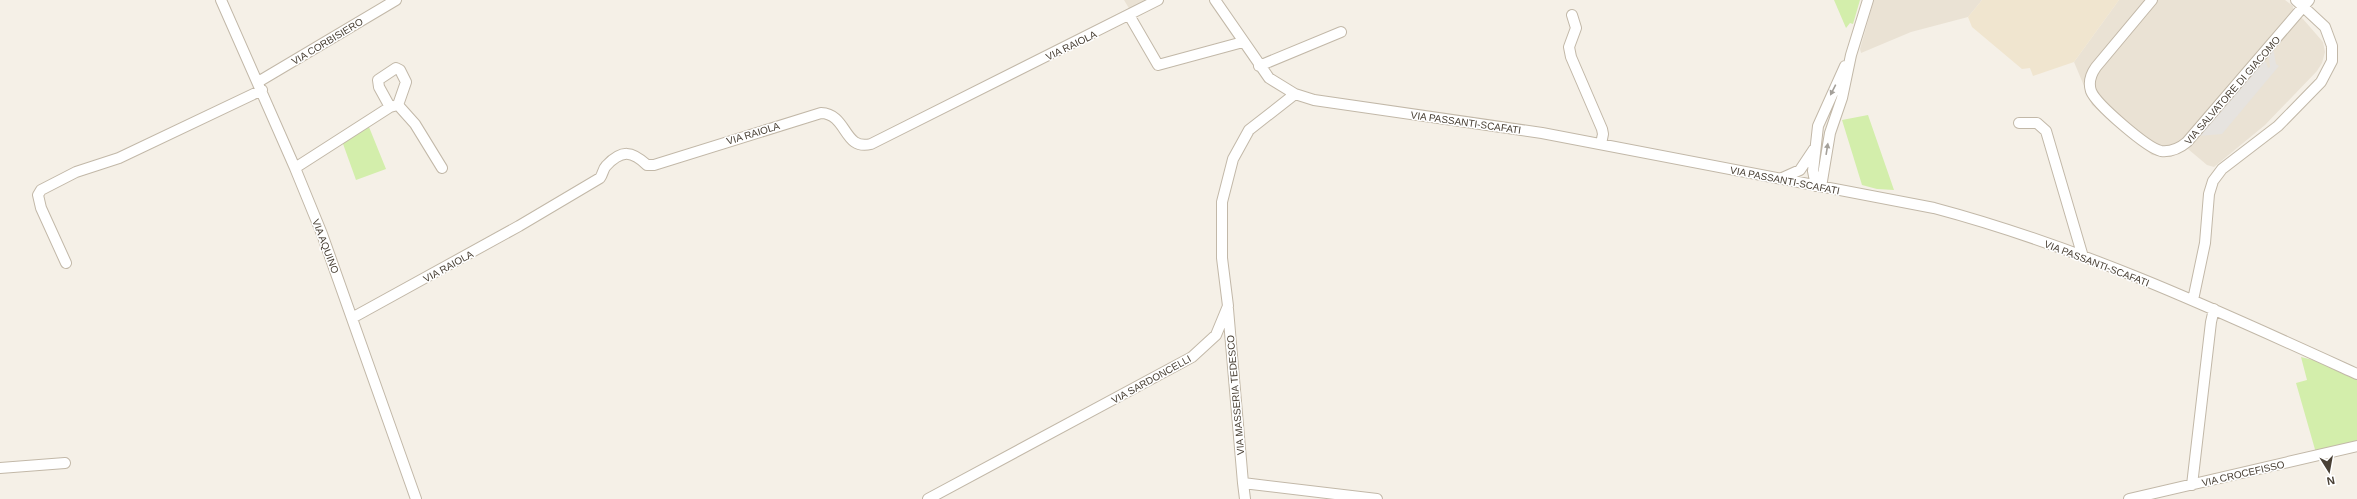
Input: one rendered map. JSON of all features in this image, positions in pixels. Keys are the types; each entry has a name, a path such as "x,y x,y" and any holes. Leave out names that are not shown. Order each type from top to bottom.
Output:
{"street":[{"name":"VIA AQUINO","path":"221,0 295,168 352,318 416,499"},
{"name":"VIA CORBISIERO","path":"66,263 41,208 38,195 41,190 76,172 119,158 260,86 396,0"},
{"name":"VIA RAIOLA","path":"352,318 464,257 594,181 602,175 605,167 625,154 634,154 647,165 654,164 821,113 829,113 836,117 855,143 863,146 871,144 1158,0"},
{"name":"VIA PASSANTI-SCAFATI","path":"1215,0 1259,66 1269,78 1294,94 1335,104 1490,124 1601,144 1960,215 2030,237 2193,300 2357,374"},
{"path":"1819,187 1830,133 1842,98 1850,55 1868,0"},
{"name":"VIA SALVATORE DI GIACOMO","path":"2152,0 2096,67 2091,76 2090,86 2094,96 2102,106 2152,147 2166,151 2177,149 2187,142 2307,3"},
{"path":"2193,300 2204,243 2208,194 2213,181 2222,169 2278,126 2321,82 2332,61 2330,36 2307,3 2296,0"},
{"path":"1129,15 1158,65 1243,42"},
{"path":"1572,15 1576,28 1569,47 1571,57 1602,129 1603,134 1601,144"},
{"path":"1259,66 1341,32"},
{"path":"1819,187 1813,177 1815,147 1820,117 1850,55"},
{"name":"VIA SARDONCELLI","path":"928,499 1192,357 1216,335 1228,306 1222,258 1222,202 1233,159 1249,130 1294,94"},
{"path":"295,168 394,106 415,124 442,168"},
{"path":"2019,123 2037,123 2046,131 2083,258"},
{"path":"1779,179 1800,170 1815,147"},
{"name":"VIA MASSERIA TEDESCO","path":"1228,306 1245,499"},
{"path":"2192,485 2211,322 2214,309"},
{"name":"VIA CROCEFISSO","path":"2129,499 2357,446"},
{"path":"0,468 65,463"},
{"path":"1243,483 1377,499"}],"shaded area":[{"path":"1124,0 1149,0 1130,10"},
{"path":"1874,0 1982,0 1968,17 1911,32 1861,53 1860,49"},
{"path":"1982,0 2119,0 2074,62 2033,76 2030,68 2022,69 1972,27 1968,17"},
{"path":"2119,0 2285,0 2293,6 2293,11 2303,19 2323,42 2325,52 2322,63 2317,71 2265,125 2214,167 2207,165 2188,149 2170,157 2152,155 2092,105 2074,62"},
{"path":"2273,47 2276,64 2279,66 2222,134 2199,136 2262,62 2266,62 2268,68 2270,67 2268,52"}],"green space":[{"path":"1834,0 1860,0 1853,24 1850,23 1846,28"},
{"path":"1868,115 1894,190 1877,189 1862,185 1842,120"},
{"path":"369,127 386,169 356,180 342,141"},
{"path":"2301,357 2317,361 2357,380 2357,443 2316,453 2296,383 2307,380"}]}
